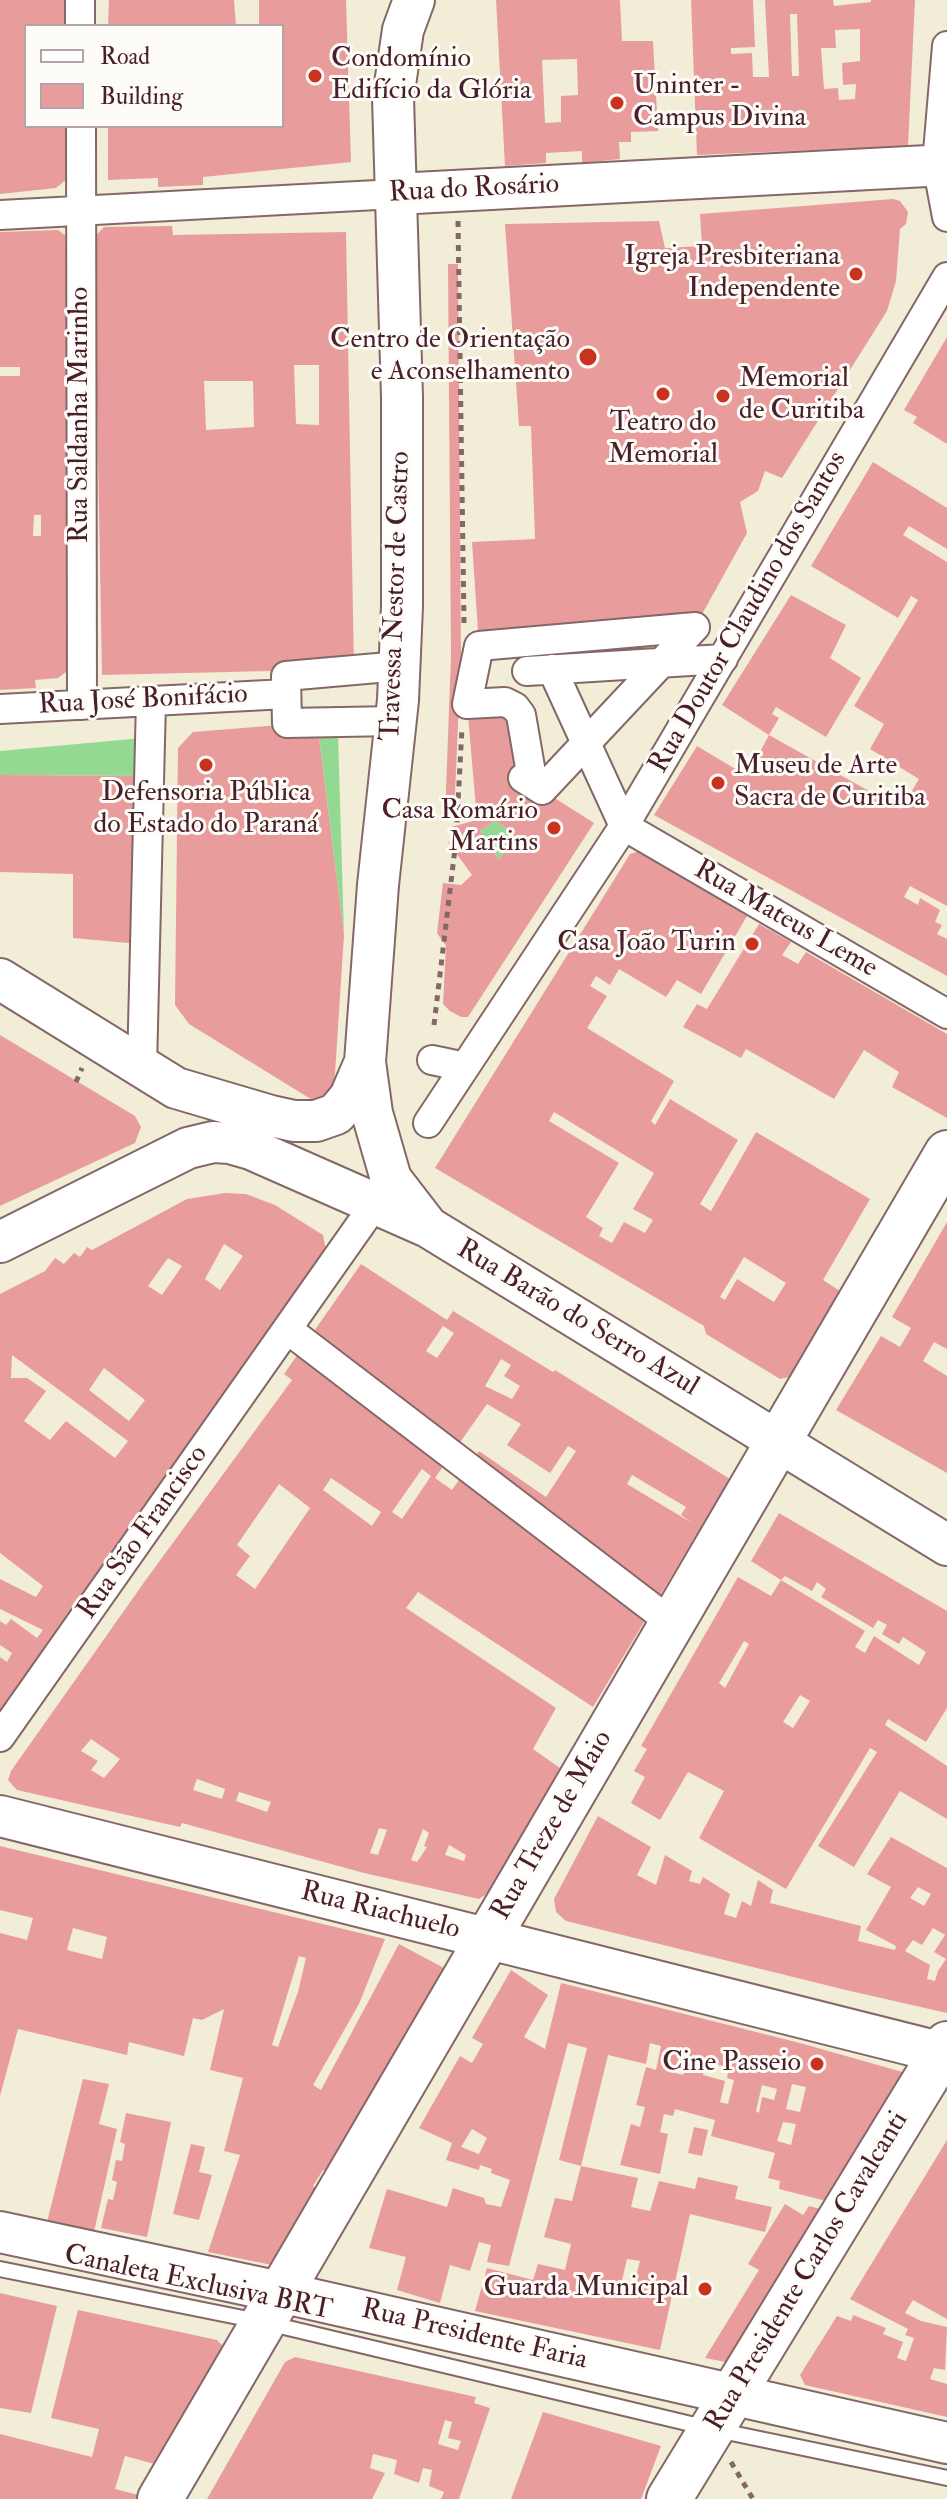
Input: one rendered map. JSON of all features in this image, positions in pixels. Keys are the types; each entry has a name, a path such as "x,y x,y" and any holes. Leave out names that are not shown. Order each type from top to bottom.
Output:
{"main road":[{"name":"Rua Treze de Maio","path":"160,2499 947,1153"},
{"name":"Rua Presidente Carlos Cavalcanti","path":"669,2499 945,2051"}],"street":[{"path":"80,0 80,24"},
{"path":"392,0 373,65 369,102 372,165 396,194"},
{"name":"Travessa Nestor de Castro","path":"414,0 403,30 393,98 402,412 400,666 376,900 365,1062 372,1113 391,1179 428,1227"},
{"path":"947,46 942,165 947,217"},
{"name":"Rua Saldanha Marinho","path":"81,128 82,705"},
{"name":"Rua do Rosário","path":"0,215 942,165"},
{"name":"Rua Doutor Claudino dos Santos","path":"624,826 947,277"},
{"path":"695,627 542,790 523,778 531,773 521,715 515,707 505,702 467,704 478,652 479,646 695,627"},
{"path":"428,1123 624,826 540,670 723,659"},
{"path":"395,721 287,723 286,676 400,666"},
{"name":"Rua José Bonifácio","path":"0,709 286,694"},
{"path":"142,1067 151,701"},
{"name":"Rua Mateus Leme","path":"624,826 947,1014"},
{"path":"0,979 176,1088 271,1116 294,1121 316,1121 336,1114 350,1097 365,1062"},
{"path":"432,1060 465,1067"},
{"path":"176,1088 186,1108 188,1148"},
{"name":"Rua Barão do Serro Azul","path":"0,1242 188,1148 213,1142 251,1149 428,1227 947,1545"},
{"name":"Rua São Francisco","path":"0,1737 375,1204"},
{"path":"287,1329 672,1623"},
{"name":"Rua Riachuelo","path":"0,1816 945,2051"},
{"name":"Rua Presidente Faria","path":"0,2232 272,2307 722,2412 947,2443"}],"lane":[{"name":"Canaleta Exclusiva BRT","path":"0,2269 272,2307"},
{"path":"722,2412 947,2478"}],"path":[{"path":"458,191 465,652 478,652"},
{"path":"434,1025 456,840 463,714"}],"green space":[{"path":"317,722 338,735 344,935"},
{"path":"143,738 143,776 0,775 0,751"},
{"path":"495,821 514,833 499,860 480,831"}],"building":[{"path":"0,0 71,0 71,24 24,24 24,128 73,128 73,174 56,188 0,194"},
{"path":"109,0 234,0 236,24 108,24"},
{"name":"Condomínio Edifício da Glória","path":"259,0 346,0 351,162 203,177 203,185 158,187 158,178 108,180 108,128 284,128 284,24 259,24"},
{"path":"496,0 620,0 622,41 653,41 658,131 631,132 631,142 619,142 620,159 582,163 582,151 546,153 546,163 505,166","holes":["577,59 578,95 561,96 561,122 545,123 542,60"]},
{"path":"691,0 753,0 755,47 731,48 731,54 752,53 753,77 769,77 765,0 833,0 834,6 871,0 915,0 908,146 697,155","holes":["790,14 797,14 799,76 792,76","860,29 860,61 842,63 843,85 856,84 855,99 839,100 838,88 824,89 821,48 836,48 835,30"]},
{"path":"893,199 900,201 908,212 906,224 900,229 896,281 887,311 782,478 765,471 758,491 740,502 747,533 695,627 479,646 472,542 535,539 531,426 519,426 505,224 659,221 665,248 702,246 700,214"},
{"path":"172,226 173,235 346,232 354,669 102,675 94,237 104,227","holes":["294,365 319,365 319,425 296,424","204,381 253,381 254,427 206,430"]},
{"path":"58,230 74,242 71,649 67,649 66,672 58,678 35,680 36,688 0,690 0,376 20,376 20,367 0,367 0,232","holes":["34,515 41,515 41,536 33,536"]},
{"path":"448,264 458,264 461,655 454,817 445,817 451,656"},
{"path":"947,337 947,444 913,423 917,417 904,410"},
{"path":"873,462 947,508 947,549 909,526 903,535 947,562 947,906 910,886 904,897 918,905 920,898 940,910 935,922 942,925 937,934 947,939 947,976 654,815 697,746 747,776 769,735 901,809 919,779 870,749 884,724 854,706 918,600 911,596 898,618 811,566"},
{"path":"791,595 846,625 830,658 861,678 826,737 776,707 772,714 779,718 769,735 722,705"},
{"path":"505,702 523,778 594,823 468,1017 461,1017 443,1004 446,946 437,933 443,883 461,885 472,875 448,842 456,840 451,827 477,820 467,704","holes":["495,821 514,833 499,860 480,831"]},
{"path":"317,722 344,935 334,1089 314,1101 189,1024 175,1005 178,748 193,732"},
{"path":"0,775 143,776 139,944 73,938 73,874 0,872"},
{"path":"640,851 747,916 701,994 677,980 666,997 619,969 610,985 596,976 590,986 607,996 587,1028 674,1081 651,1121 655,1125 670,1099 738,1140 700,1204 711,1211 756,1132 870,1199 823,1280 840,1291 789,1377 780,1379 706,1334 704,1326 435,1168 630,854","holes":["554,1112 654,1173 633,1209 653,1220 645,1233 624,1222 612,1243 599,1236 603,1228 586,1217 619,1163 549,1121","744,1257 786,1283 774,1302 737,1279 725,1300 720,1297"]},
{"path":"759,924 791,942 782,955 798,964 806,952 947,1034 947,1118 892,1087 899,1072 864,1050 834,1099 746,1049 741,1058 683,1027 697,1004 707,1009"},
{"path":"0,1035 135,1116 141,1127 135,1143 0,1206"},
{"path":"225,1193 246,1194 275,1205 323,1235 326,1251 0,1713 0,1657 7,1662 12,1653 0,1645 0,1621 6,1625 11,1619 37,1638 43,1630 0,1609 0,1579 36,1597 43,1586 0,1553 0,1294 45,1271 55,1258 64,1264 74,1253 80,1257 87,1247 92,1250 187,1199","holes":["224,1244 243,1256 220,1290 205,1279","168,1258 182,1266 162,1295 148,1286","12,1355 128,1441 115,1458 66,1421 50,1440 24,1421 46,1391 27,1378 11,1378","104,1368 145,1400 129,1421 89,1390"]},
{"path":"947,1222 947,1349 934,1342 923,1361 947,1376 947,1473 836,1410 881,1336 900,1347 911,1328 892,1317"},
{"path":"361,1264 447,1320 453,1311 553,1372 555,1370 730,1479 593,1707 418,1592 406,1608 556,1708 533,1749 560,1768 488,1893 479,1899 364,1873 182,1823 180,1827 17,1790 8,1780 11,1771 145,1581 292,1380 284,1374","holes":["443,1326 454,1333 437,1358 426,1351","501,1359 511,1365 504,1376 520,1386 512,1399 485,1386","487,1404 521,1424 507,1445 550,1473 568,1446 576,1451 546,1497 479,1451 452,1490 435,1478","422,1469 431,1476 402,1519 392,1512","632,1475 686,1507 681,1515 692,1523 627,1484","331,1478 381,1512 372,1526 323,1490","279,1484 310,1508 255,1589 236,1575 250,1556 237,1545","91,1739 120,1759 104,1778 91,1770 98,1761 81,1751","197,1779 225,1789 222,1799 193,1790","239,1792 271,1802 267,1812 236,1801","379,1828 387,1830 378,1855 370,1853","423,1829 429,1833 424,1846 427,1847 417,1862 411,1860","449,1845 466,1855 464,1861 445,1855"]},
{"path":"779,1513 947,1611 947,1708 926,1742 888,1719 885,1725 947,1766 947,1819 900,1791 854,1867 818,1846 877,1752 870,1748 786,1889 699,1838 724,1791 688,1772 660,1820 631,1803 645,1777 634,1771 647,1749 641,1746 738,1577 771,1596 781,1580 751,1561","holes":["785,1576 812,1591 817,1582 826,1589 821,1597 873,1628 878,1620 887,1625 882,1634 899,1644 903,1637 926,1652 919,1665 874,1636 865,1653 855,1647 865,1631 781,1580","744,1641 749,1644 725,1688 719,1683","800,1695 810,1701 793,1728 783,1722"]},
{"path":"598,1816 651,1847 637,1875 656,1885 665,1855 692,1871 689,1881 700,1884 703,1877 730,1894 724,1914 736,1918 742,1901 751,1906 758,1880 773,1890 770,1903 861,1926 858,1941 895,1950 896,1946 866,1930 891,1887 867,1874 891,1837 947,1868 947,2013 566,1921 556,1912 554,1899","holes":["918,1887 931,1894 924,1906 910,1898","933,1928 945,1935 934,1952 946,1959 935,1981 927,1979 930,1965 905,1951 913,1940 922,1945"]},
{"path":"0,1846 385,1939 359,2004 313,2085 321,2090 399,1944 444,1968 330,2174 323,2170 313,2186 320,2191 277,2266 208,2252 240,2155 224,2151 243,2078 210,2070 224,2009 202,2020 193,2018 184,2056 129,2042 127,2055 18,2029 0,2096 0,1933 27,1940 33,1918 0,1910","holes":["73,1928 107,1937 102,1959 67,1950","299,1956 306,1958 298,1992 278,2047 272,2045"]},
{"path":"511,1970 548,1995 524,2037 545,2049 561,1983 906,2073 842,2205 779,2189 780,2181 768,2178 775,2153 711,2136 715,2120 675,2109 673,2116 664,2114 660,2132 668,2134 660,2174 620,2165 631,2124 640,2127 645,2107 636,2105 646,2067 656,2070 661,2046 650,2043 646,2064 608,2055 581,2166 559,2160 587,2048 568,2043 509,2266 487,2262 491,2245 479,2242 470,2271 450,2265 440,2303 397,2290 406,2257 369,2248 387,2189 447,2207 453,2188 484,2198 486,2204 501,2207 510,2180 480,2165 479,2170 446,2160 452,2143 419,2128 460,2056 472,2063 483,2044 472,2038","holes":["680,2052 689,2054 683,2075 675,2073","706,2061 729,2068 727,2078 734,2080 728,2104 720,2102 725,2081 703,2075","792,2084 806,2087 800,2112 786,2109","762,2085 777,2089 774,2100 762,2097 759,2113 756,2111","783,2122 796,2124 791,2145 777,2141","472,2129 487,2138 479,2154 461,2147"]},
{"path":"83,2079 109,2084 99,2124 117,2129 94,2232 47,2222"},
{"path":"126,2113 171,2122 147,2237 101,2228 108,2199 113,2200 117,2182 112,2180 116,2160 122,2161 125,2144 120,2142"},
{"path":"694,2127 708,2130 702,2156 688,2153"},
{"path":"947,2140 947,2319 913,2300 905,2313 921,2321 947,2327 945,2370 934,2368 930,2379 947,2384 947,2417 805,2385 800,2375 837,2316 851,2321 853,2315 886,2328 883,2334 903,2342 897,2358 906,2361 914,2338 905,2335 908,2329 850,2299"},
{"path":"191,2144 205,2147 199,2172 212,2175 199,2220 173,2214"},
{"path":"581,2166 638,2178 631,2207 650,2211 659,2181 695,2189 698,2177 738,2186 735,2199 772,2207 765,2232 690,2214 660,2350 475,2311 487,2268 533,2280 538,2264 565,2270 571,2244 544,2237 555,2198 572,2201","holes":["627,2259 640,2261 631,2295 619,2293"]},
{"path":"785,2204 803,2215 809,2206 836,2213 741,2365 705,2358 759,2270 748,2264"},
{"path":"0,2293 57,2306 31,2413 0,2408"},
{"path":"78,2310 217,2340 223,2346 225,2356 162,2466 125,2456 115,2489 143,2496 142,2499 0,2499 0,2434 92,2457 99,2429 51,2418"},
{"path":"295,2357 476,2397 474,2403 490,2408 459,2499 441,2499 444,2492 429,2486 432,2470 423,2468 419,2483 394,2474 397,2460 373,2454 370,2468 385,2473 372,2499 207,2499 285,2362","holes":["445,2420 452,2422 448,2438 461,2441 458,2450 438,2444"]},
{"path":"543,2412 661,2446 641,2499 511,2499"}],"place":[{"name":"Condomínio Edifício da Glória","path":"315,76"},
{"name":"Uninter - Campus Divina","path":"617,103"},
{"name":"Igreja Presbiteriana Independente","path":"856,274"},
{"name":"Centro de Orientação e Aconselhamento","path":"588,357"},
{"name":"Teatro do Memorial","path":"663,394"},
{"name":"Memorial de Curitiba","path":"723,396"},
{"name":"Defensoria Pública do Estado do Paraná","path":"206,765"},
{"name":"Museu de Arte Sacra de Curitiba","path":"718,783"},
{"name":"Casa Romário Martins","path":"554,828"},
{"name":"Casa João Turin","path":"752,944"},
{"name":"Cine Passeio","path":"817,2064"},
{"name":"Guarda Municipal","path":"705,2289"}]}
